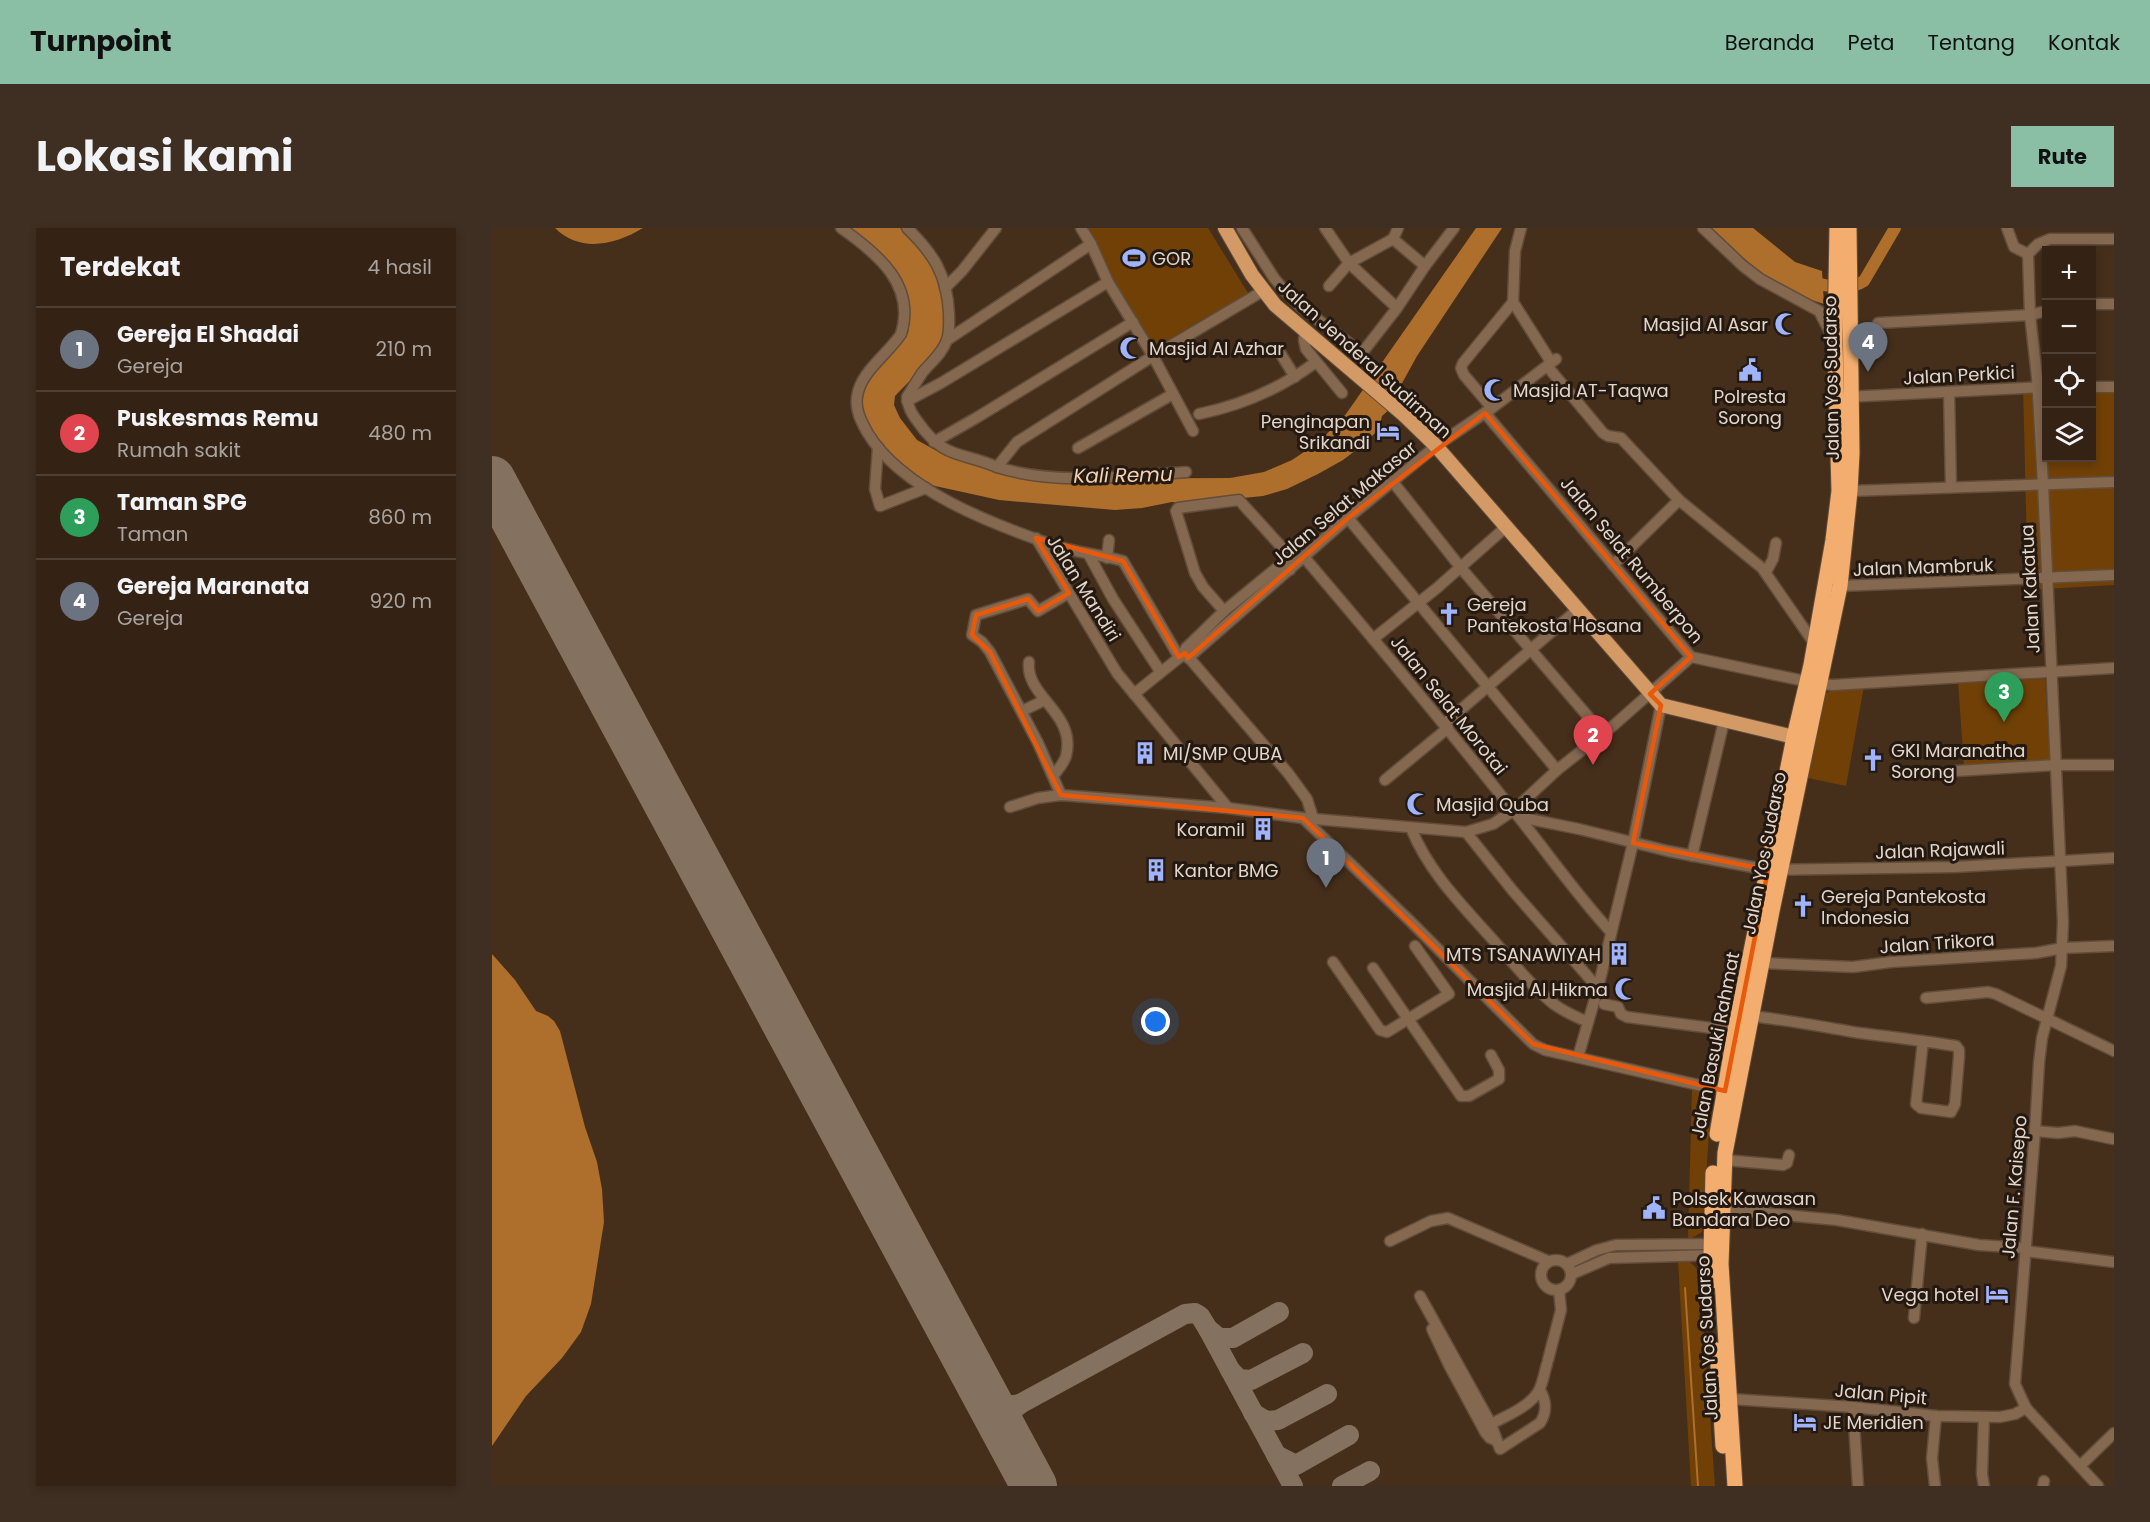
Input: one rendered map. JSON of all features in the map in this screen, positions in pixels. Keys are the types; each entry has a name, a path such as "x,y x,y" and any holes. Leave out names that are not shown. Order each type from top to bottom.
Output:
{"highway":[{"path":"1837,228 1843,259"},
{"path":"1843,259 1849,228"},
{"name":"Jalan Basuki Rahmat","path":"1727,1486 1716,1250 1715,1147 1725,1091 1735,1068 1735,1031 1774,871 1794,737 1813,682 1814,643 1833,540 1839,491 1844,397 1835,344 1842,305 1843,259"},
{"name":"Jalan Yos Sudarso","path":"1735,1486 1731,1399 1716,1250 1722,1209 1724,1160 1735,1068 1751,1016 1762,963 1774,871 1813,682 1840,586 1850,491 1844,397 1842,305"}],"main road":[{"name":"Jalan Jenderal Sudirman","path":"1225,228 1263,291 1305,332 1404,415 1436,446 1661,705"},
{"path":"1661,705 1794,737"}],"street":[{"name":"Jalan Mandiri","path":"841,228 872,252 891,272 898,283 903,303 903,325 900,334 863,380 856,398 861,420 878,447 901,471 926,488 964,509 1036,538 1117,673 1228,808"},
{"path":"907,228 941,269 948,300 950,327 947,340 940,354 922,374 907,401 910,411 939,447 1019,474 1054,477 1186,472"},
{"path":"945,288 962,271 996,228"},
{"path":"1081,228 1108,282 1153,356 1193,431"},
{"path":"1242,228 1274,278 1300,306 1362,353 1454,228"},
{"path":"1325,228 1349,263 1397,308"},
{"path":"1521,228 1515,251 1513,302 1551,362 1603,433 1622,438 1679,500 1766,572 1814,643"},
{"path":"1703,228 1760,279 1819,311 1835,344"},
{"path":"2007,228 2014,247 2028,254 2038,244 2050,239 2114,239"},
{"path":"1329,286 1349,263 1395,233 1425,266"},
{"path":"947,340 1091,244"},
{"name":"Jalan Kakatua","path":"2028,254 2030,315 2042,387"},
{"path":"907,401 941,383 1108,282"},
{"path":"997,467 1017,442 1153,356 1263,291"},
{"name":"Jalan Selat Rumberpon","path":"1513,302 1463,363 1461,368 1464,375 1489,410 1613,565 1691,657 1833,685 2114,668"},
{"path":"2096,304 2114,304"},
{"path":"1290,318 1300,306"},
{"path":"1878,322 2042,313"},
{"path":"934,442 1133,322"},
{"path":"1305,332 1305,346 1342,393"},
{"path":"1279,351 1294,377"},
{"path":"1199,414 1241,404 1294,377 1316,362"},
{"name":"Jalan Selat Makasar","path":"1184,656 1436,446 1489,410 1551,362"},
{"name":"Jalan Perkici","path":"1844,397 2042,387"},
{"path":"2096,387 2114,387"},
{"path":"1949,393 1951,487"},
{"path":"1078,448 1173,394"},
{"name":"Jalan Kakatua","path":"2042,408 2046,579 2061,862"},
{"path":"878,447 875,489 880,506 926,488"},
{"path":"1393,482 1461,568 1603,734"},
{"path":"1850,491 2114,482"},
{"name":"Jalan Selat Morotai","path":"1224,611 1203,587 1195,573 1176,510 1178,508 1239,500 1297,563 1373,639 1446,726 1568,882 1611,932"},
{"path":"1613,565 1679,500"},
{"path":"1348,518 1557,770"},
{"path":"1373,639 1461,568 1506,527"},
{"path":"1036,538 1089,555 1124,562 1184,656 1288,773 1307,799 1308,818 1533,1044 1545,1050 1725,1091"},
{"path":"1107,558 1109,540"},
{"path":"1766,572 1773,559 1776,543"},
{"path":"1089,555 1113,599 1160,671"},
{"path":"1134,694 1160,671 1184,656 1186,648 1224,611 1279,566 1297,563"},
{"name":"Jalan Mambruk","path":"1840,586 2114,575"},
{"path":"1061,795 1022,711 990,652 972,635 976,615 1028,599 1038,610 1069,593"},
{"path":"1385,780 1577,610"},
{"path":"1010,807 1038,798 1061,795 1228,808 1308,818 1466,832 1516,814 1557,770 1603,734 1691,657"},
{"path":"1029,662 1029,674 1063,723 1067,738 1066,756 1053,776"},
{"path":"1022,711 1046,700"},
{"path":"1578,1057 1598,987 1633,843 1661,705"},
{"path":"1692,856 1724,721"},
{"path":"1956,771 2055,765 2114,765"},
{"name":"Jalan Rajawali","path":"1516,814 1633,843 1774,871 1955,867 2114,858"},
{"path":"1411,828 1421,851 1436,874 1506,955 1550,1001 1565,1012 1588,1022"},
{"path":"1466,832 1598,987"},
{"name":"Jalan F. Kaisepo","path":"2061,862 2063,948 2061,966 2042,1038 2039,1063 2036,1131 2014,1377 2017,1392 2026,1408 2098,1486"},
{"path":"1333,962 1382,1031 1390,1031 1449,993 1415,946"},
{"name":"Jalan Trikora","path":"1762,963 1853,967 1891,962 2036,953 2063,948 2114,946"},
{"path":"1373,968 1461,1096 1469,1096 1499,1079 1499,1070 1491,1055"},
{"path":"1926,998 1988,992 1996,994 2114,1051"},
{"path":"1604,1004 1618,1007 1621,1014 1627,1017 1735,1031"},
{"path":"1751,1016 1923,1041 1956,1046 1959,1050 1955,1104 1951,1112 1921,1108 1916,1104 1923,1041"},
{"path":"2036,1131 2058,1133 2075,1131 2113,1139"},
{"path":"1724,1160 1779,1166 1787,1163 1789,1155"},
{"path":"1722,1209 1837,1220 1979,1245 2114,1262"},
{"path":"1390,1241 1431,1221 1448,1218 1548,1261"},
{"path":"1914,1318 1923,1234"},
{"path":"1570,1269 1609,1258 1716,1250"},
{"path":"1562,1260 1570,1269 1571,1281 1566,1287 1559,1290 1546,1287 1540,1273 1548,1261 1562,1260"},
{"path":"1491,1424 1524,1404 1540,1390 1561,1310 1559,1290"},
{"path":"1420,1296 1474,1404 1485,1432 1497,1441"},
{"path":"1474,1404 1491,1424 1500,1449 1540,1424 1544,1418 1546,1403 1540,1390"},
{"name":"Jalan Pipit","path":"1731,1399 1853,1407 1936,1416 2009,1416 2026,1408"},
{"path":"1853,1407 1858,1486"},
{"path":"1935,1486 1932,1458 1936,1416"},
{"path":"1984,1417 1982,1474 1984,1486"},
{"path":"2079,1466 2114,1433"}],"highlighted area":[{"path":"1485,413 1691,657 1650,694 1661,705 1633,843 1768,870 1725,1091 1533,1044 1303,818 1061,795 990,652 972,635 976,615 1028,599 1038,611 1069,593 1036,538 1123,561 1179,657 1185,653 1188,658 1348,518"}],"shaded area":[{"path":"555,228 643,228 621,239 598,244 575,241"},
{"path":"850,228 903,228 935,265 945,295 946,337 934,356 895,396 894,405 900,418 917,440 944,455 1031,479 1230,478 1264,472 1292,460 1319,442 1346,414 1476,228 1502,228 1417,356 1401,385 1402,395 1407,405 1399,401 1382,416 1379,429 1343,460 1287,489 1263,496 1185,504 1172,502 1115,510 999,500 926,484 885,453 859,410 862,390 873,372 908,333 909,308 901,279 893,268"},
{"path":"1082,228 1208,228 1248,293 1150,350"},
{"path":"1708,228 1753,228 1795,262 1822,271 1824,304 1790,293 1762,274"},
{"path":"2114,381 2114,585 2028,590 2023,385 2042,383 2042,462 2096,462 2096,382"},
{"path":"2045,679 2050,762 1964,766 1958,681"},
{"path":"1838,686 1864,686 1846,786 1803,777 1819,698"},
{"path":"492,954 515,980 536,1011 554,1021 560,1031 585,1127 597,1162 602,1189 604,1222 591,1304 581,1332 562,1358 526,1396 492,1446"},
{"path":"1692,1089 1712,1092 1702,1232 1688,1240"},
{"path":"1688,1260 1696,1268 1700,1278 1715,1486 1691,1486 1678,1261"}],"waterway":[{"name":"Kali Remu","path":"1809,280 1837,287 1851,286 1864,281 1895,228"},
{"path":"1685,1288 1698,1486"}],"taxiway":[{"path":"1208,1329 1219,1338 1233,1338 1279,1312"},
{"path":"1007,1436 1009,1418 1020,1404 1185,1314 1195,1313 1200,1316 1208,1329 1293,1486"},
{"path":"1230,1370 1239,1379 1251,1380 1303,1353"},
{"path":"984,1394 1000,1404 1020,1404"},
{"path":"1253,1413 1266,1421 1278,1420 1327,1394"},
{"path":"1276,1455 1296,1465 1349,1435"},
{"path":"1342,1486 1370,1471"}],"runway":[{"path":"492,479 1034,1486"}],"place":[{"name":"GOR","path":"1134,258"},
{"name":"Masjid Al Asar","path":"1786,324"},
{"name":"Masjid Al Azhar","path":"1131,348"},
{"name":"Polresta Sorong","path":"1750,370"},
{"name":"Gereja Maranata","path":"1868,372"},
{"name":"Masjid AT-Taqwa","path":"1495,390"},
{"name":"Penginapan Srikandi","path":"1388,431"},
{"name":"Gereja Pantekosta Hosana","path":"1449,614"},
{"name":"Taman SPG","path":"2004,722"},
{"name":"MI/SMP QUBA","path":"1145,753"},
{"name":"GKI Maranatha Sorong","path":"1873,760"},
{"name":"Puskesmas Remu","path":"1593,765"},
{"name":"Masjid Quba","path":"1418,804"},
{"name":"Koramil","path":"1263,829"},
{"name":"Kantor BMG","path":"1156,870"},
{"name":"Gereja El Shadai","path":"1326,888"},
{"name":"Gereja Pantekosta Indonesia","path":"1803,906"},
{"name":"MTS TSANAWIYAH","path":"1619,954"},
{"name":"Masjid Al Hikma","path":"1626,989"},
{"name":"Polsek Kawasan Bandara Deo","path":"1654,1208"},
{"name":"Vega hotel","path":"1997,1294"},
{"name":"JE Meridien","path":"1805,1422"}]}
